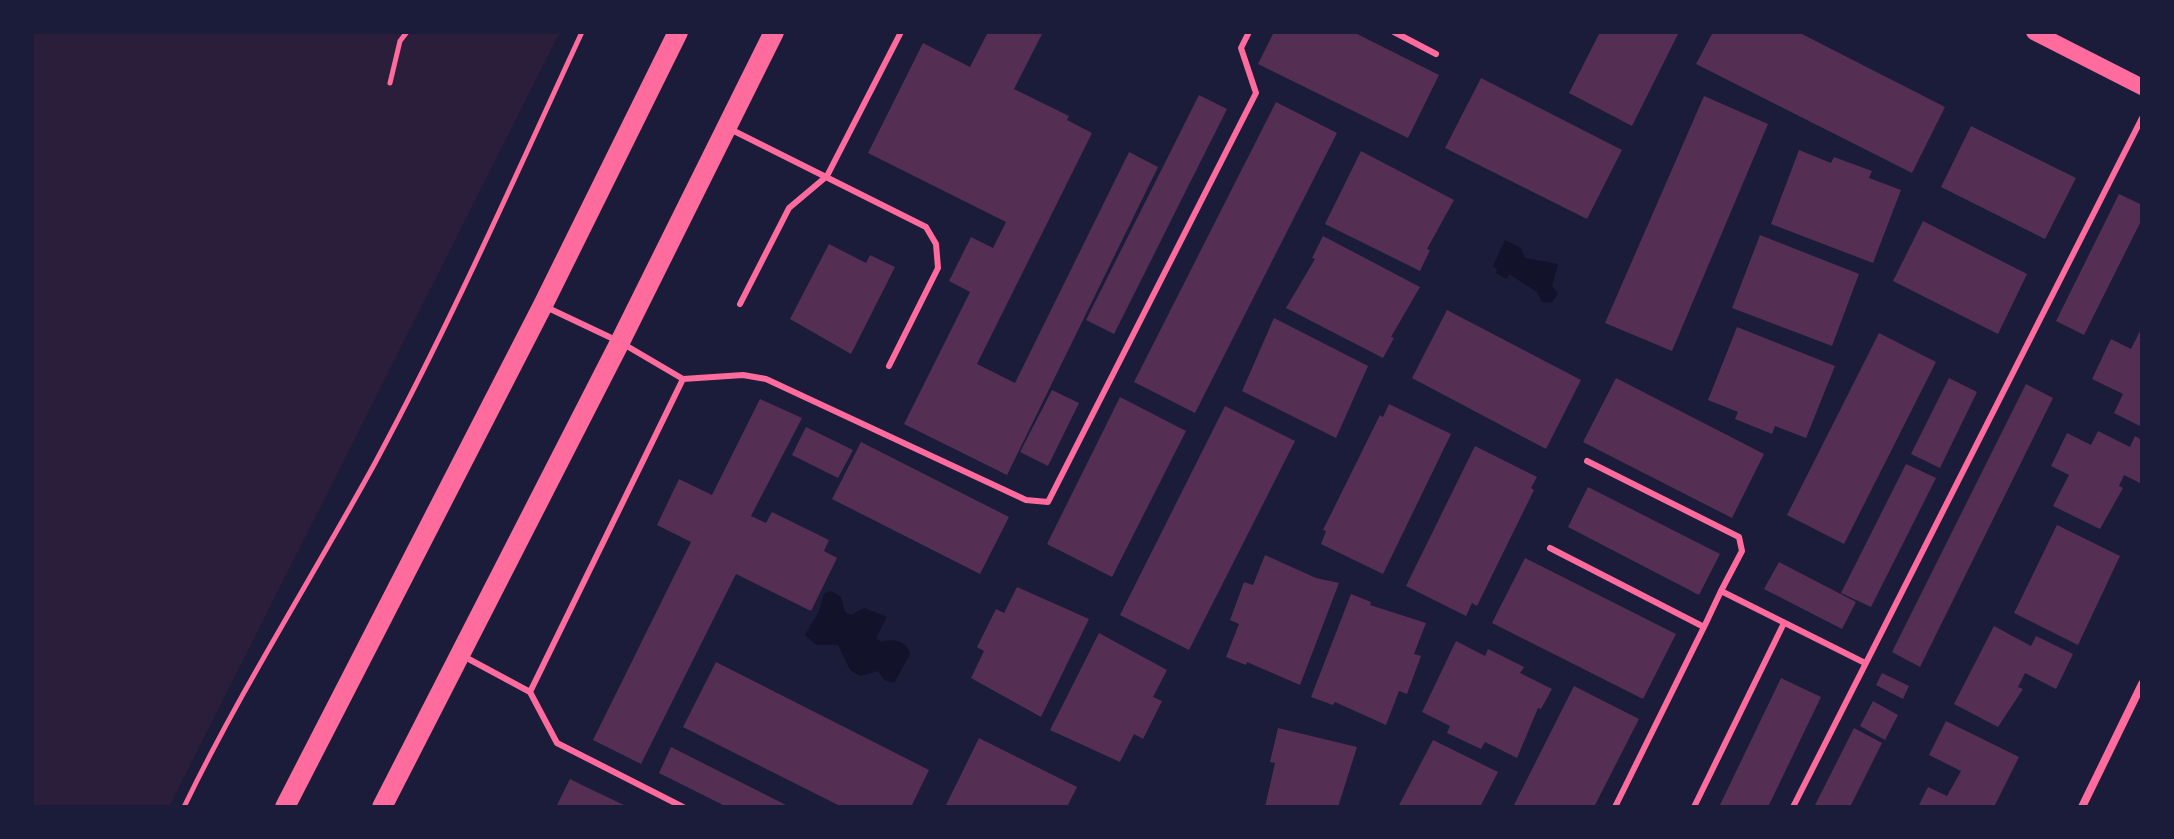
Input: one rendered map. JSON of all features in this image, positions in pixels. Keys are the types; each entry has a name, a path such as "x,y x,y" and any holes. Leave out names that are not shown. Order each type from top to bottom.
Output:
{"main road":[{"path":"285,807 543,305 678,32"},
{"path":"382,807 620,342 774,32"},
{"path":"2034,32 2142,87"}],"street":[{"path":"2082,807 2142,684"}],"lane":[{"path":"740,304 789,208 827,176 901,32"},
{"path":"543,305 620,342 683,379 743,375 766,379 1026,500 1048,502 1256,93 1241,48 1249,32"},
{"path":"1394,32 1436,54"},
{"path":"1793,807 2142,118"},
{"path":"726,127 926,227 936,244 938,268 889,366"},
{"path":"530,692 683,379"},
{"path":"1587,461 1739,537 1742,551 1615,807"},
{"path":"1550,548 1704,627"},
{"path":"1721,591 1865,663"},
{"path":"1694,807 1784,623"},
{"path":"460,655 530,692 557,743 683,807"}],"path":[{"path":"390,83 400,41 407,32"},
{"path":"184,807 272,641 373,466 457,307 582,32"}],"shaded area":[{"path":"32,32 560,32 169,807 32,807"},
{"path":"1505,240 1521,248 1525,258 1558,264 1552,286 1558,294 1551,303 1542,302 1537,292 1509,274 1507,279 1496,273 1497,269 1493,266"},
{"path":"831,591 841,597 845,612 851,615 864,608 887,617 876,638 881,642 902,643 910,654 894,683 884,680 878,671 860,676 850,670 838,645 816,645 805,635 819,611 824,594"}],"building":[{"path":"988,32 1043,32 1014,89 1069,116 1067,120 1092,133 977,364 1015,383 1129,152 1158,167 1007,475 904,424 970,292 949,281 971,237 993,248 1006,222 868,153 923,43 970,67"},
{"path":"1274,32 1353,32 1439,75 1408,138 1258,64"},
{"path":"1600,32 1679,32 1632,126 1569,93"},
{"path":"1713,32 1798,32 1945,107 1912,173 1696,64"},
{"path":"1481,78 1622,150 1587,219 1445,148"},
{"path":"1199,95 1227,109 1114,334 1086,320"},
{"path":"1704,96 1768,124 1672,351 1605,323"},
{"path":"1276,102 1337,133 1195,413 1134,382"},
{"path":"1971,126 2076,178 2045,239 1941,187"},
{"path":"1799,150 1831,163 1834,157 1872,171 1869,178 1901,190 1873,263 1771,224"},
{"path":"1361,151 1454,200 1427,249 1430,250 1420,271 1325,224"},
{"path":"2119,194 2142,205 2142,219 2084,335 2056,321"},
{"path":"1923,221 2027,274 1998,334 1893,281"},
{"path":"1760,235 1859,274 1832,346 1732,308"},
{"path":"1323,236 1420,287 1391,337 1394,338 1383,358 1286,308 1315,259 1312,258"},
{"path":"829,244 866,263 870,255 895,267 851,354 790,319"},
{"path":"1447,310 1581,380 1546,449 1412,378"},
{"path":"1274,318 1368,366 1336,438 1242,391"},
{"path":"1737,327 1835,366 1806,438 1775,426 1772,434 1735,419 1738,412 1708,400"},
{"path":"2142,327 2142,427 2114,413 2123,394 2092,379 2111,339 2131,349"},
{"path":"1879,333 1936,362 1844,544 1787,515"},
{"path":"1616,378 1764,454 1732,518 1583,442"},
{"path":"1949,378 1977,392 1940,468 1911,454"},
{"path":"2026,384 2053,398 1920,667 1892,652"},
{"path":"1052,390 1079,403 1048,466 1020,452"},
{"path":"1120,397 1186,431 1112,577 1047,544"},
{"path":"760,399 802,418 751,516 766,523 772,512 829,540 824,551 837,558 811,611 736,574 641,764 593,740 691,542 657,525 679,479 712,495"},
{"path":"1389,404 1451,434 1383,574 1321,544 1326,531 1323,530 1380,415 1383,417"},
{"path":"1225,406 1295,441 1189,650 1120,615"},
{"path":"806,427 853,450 838,478 792,455"},
{"path":"2098,431 2130,447 2135,436 2142,440 2142,484 2124,475 2119,486 2123,488 2100,529 2053,506 2069,475 2051,466 2067,433 2091,445"},
{"path":"861,442 1009,517 980,574 832,499"},
{"path":"1475,446 1537,477 1531,488 1534,490 1477,606 1472,603 1466,616 1406,586"},
{"path":"1906,464 1936,478 1871,607 1841,593"},
{"path":"1588,487 1720,554 1699,595 1568,527"},
{"path":"2057,525 2120,556 2078,645 2014,613"},
{"path":"1265,555 1316,578 1339,583 1300,685 1247,662 1246,665 1226,657 1239,624 1230,620 1244,582 1253,585"},
{"path":"1525,558 1676,634 1643,699 1492,623"},
{"path":"1779,562 1856,602 1842,629 1764,589"},
{"path":"1017,587 1089,619 1041,717 971,678 984,651 977,647 996,609 1004,613"},
{"path":"1351,594 1371,602 1370,605 1426,623 1414,654 1421,656 1407,694 1399,691 1386,725 1335,702 1333,705 1311,697"},
{"path":"1994,626 2031,646 2036,636 2073,654 2056,689 2025,673 2018,687 2023,689 1998,727 1954,704"},
{"path":"1099,633 1167,670 1153,697 1162,701 1143,739 1134,734 1120,762 1050,730"},
{"path":"1456,641 1485,656 1488,649 1524,667 1520,673 1552,689 1541,709 1538,708 1517,758 1485,742 1481,749 1447,733 1450,726 1422,712"},
{"path":"716,662 929,770 911,807 842,807 683,727"},
{"path":"1882,673 1909,686 1903,699 1876,685"},
{"path":"1781,678 1821,697 1768,807 1719,807"},
{"path":"1574,686 1639,719 1594,807 1513,807"},
{"path":"1873,701 1898,715 1885,740 1860,726"},
{"path":"1946,721 2019,757 1994,807 1918,807 1928,787 1947,796 1961,771 1929,755"},
{"path":"1278,728 1357,747 1338,807 1265,807 1275,763 1270,762"},
{"path":"1854,728 1882,743 1850,807 1814,807"},
{"path":"979,738 1077,787 1067,807 945,807"},
{"path":"1433,740 1498,772 1480,807 1398,807"},
{"path":"671,747 790,807 727,807 659,773"},
{"path":"570,779 582,785 628,807 556,807"}]}
